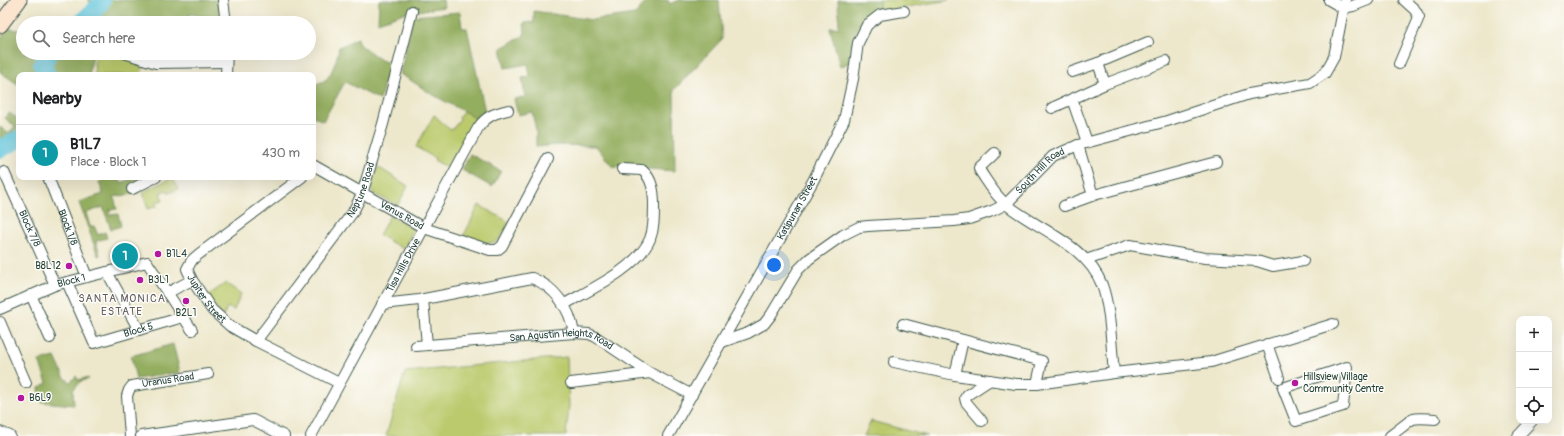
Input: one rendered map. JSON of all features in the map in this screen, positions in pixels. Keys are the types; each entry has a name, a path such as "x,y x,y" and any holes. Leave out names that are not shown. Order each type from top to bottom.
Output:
{"street":[{"path":"0,25 19,0"},
{"path":"223,0 225,16"},
{"path":"1329,0 1353,6 1368,0"},
{"path":"1399,64 1419,17 1415,10 1404,0"},
{"name":"South Hill Road","path":"722,342 748,333 764,324 798,270 809,259 847,232 860,227 874,225 954,221 980,215 1006,204 1052,156 1083,144 1167,121 1253,93 1310,83 1325,73 1334,57 1344,4"},
{"name":"Neptune Road","path":"256,341 353,212 362,194 383,124 412,11"},
{"name":"Katipunan Street","path":"668,436 813,181 844,120 853,79 858,43 867,25 880,15 904,11"},
{"path":"1072,72 1148,42"},
{"path":"146,60 156,63 198,60"},
{"path":"226,60 226,72"},
{"path":"1052,108 1105,84 1166,61"},
{"path":"1098,63 1105,84"},
{"path":"1072,98 1083,144 1090,189 1094,195"},
{"name":"Tisa Hills Drive","path":"311,436 483,120 489,116 508,110"},
{"path":"995,153 979,168 1006,204 1068,245 1086,260 1095,272 1102,286 1107,305 1114,373"},
{"name":"Venus Road","path":"316,168 424,228 490,250 497,250 502,246 548,159"},
{"path":"1064,206 1094,195 1216,162"},
{"path":"564,305 627,267 645,248 649,240 654,220 654,198 652,184 642,170 622,169"},
{"name":"Block 7/8","path":"4,172 55,285"},
{"name":"Block 1/8","path":"49,180 87,277"},
{"path":"132,190 150,180"},
{"name":"Jupiter Street","path":"298,180 192,260 187,269 192,280 212,310 230,326 256,341 339,383"},
{"path":"1086,260 1130,245 1205,258 1257,261 1273,266 1303,261"},
{"name":"Block 1","path":"0,309 55,285 147,262 167,293"},
{"path":"107,272 139,330"},
{"path":"382,304 423,299 532,278 547,286 554,292 564,305 572,321 574,333"},
{"path":"192,280 167,293 192,330"},
{"name":"Block 5","path":"67,282 94,343 183,317"},
{"path":"31,295 50,338"},
{"path":"423,299 427,345"},
{"path":"0,322 26,382"},
{"path":"904,324 1042,361 1037,384"},
{"path":"894,362 955,375 1016,384 1037,384 1114,373 1211,362 1333,324"},
{"name":"San Agustin Heights Road","path":"416,346 574,333 589,334 596,337 650,373 692,395"},
{"path":"955,375 963,340"},
{"path":"1267,344 1279,378"},
{"path":"1347,367 1342,406 1296,421 1283,388 1347,367"},
{"path":"571,383 650,373"},
{"name":"Uranus Road","path":"130,436 126,396 128,390 132,386 208,374"},
{"path":"982,421 966,402 965,398 967,395 990,380"},
{"path":"1390,436 1411,420 1420,418 1435,419"},
{"path":"141,436 253,420 284,436"},
{"path":"1518,436 1529,424"},
{"path":"0,432 10,436"}],"green space":[{"path":"87,0 220,0 223,16 189,14 189,16 84,16 92,4"},
{"path":"379,0 443,0 444,7 404,13 378,22"},
{"path":"648,0 668,0 670,4 678,0 719,0 722,39 674,90 675,171 612,166 596,146 556,145 536,147 536,130 532,112 518,115 514,99 525,97 522,78 530,77 528,64 505,68 501,48 522,37 525,33 524,23 534,22 534,11 592,20 635,14"},
{"path":"838,0 881,0 877,12 866,17 857,29 850,62 840,67 830,28 839,27"},
{"path":"881,0 949,0 877,12"},
{"path":"460,12 462,28 467,28 485,112 478,120 400,74 413,16"},
{"path":"7,28 16,30 16,60 92,60 89,72 16,72 16,83 0,72 0,41"},
{"path":"358,38 359,44 381,60 392,64 384,83 380,100 345,82 323,121 316,118 316,84 328,78 336,60 339,47"},
{"path":"95,60 134,60 143,63 142,72 95,72"},
{"path":"464,110 478,120 448,168 434,160 435,158 416,147 434,115 452,130 460,119 459,118"},
{"path":"9,113 16,117 16,142 0,150 0,127 9,134 15,126 5,118"},
{"path":"470,154 501,171 492,187 462,170"},
{"path":"378,167 408,186 398,205 374,194 371,188"},
{"path":"105,180 120,180 121,183 128,180 144,180 139,193 114,197 117,209 109,210 110,215 118,214 121,226 111,229 103,207 86,213 90,227 94,226 98,235 105,232 107,238 96,241 100,255 98,256 79,202 103,194 99,182"},
{"path":"167,180 174,180 178,189 169,193 167,190 160,193 163,200 156,202 157,206 148,209 143,192"},
{"path":"479,205 509,222 502,236 496,242 487,243 463,237"},
{"path":"390,215 414,229 403,249 379,235"},
{"path":"226,283 241,294 234,310 227,307 223,317 207,296"},
{"path":"173,344 180,372 136,379 131,356"},
{"path":"55,357 64,377 70,382 76,376 78,380 85,378 89,379 81,381 73,390 74,405 41,402 39,388 47,383 39,361"},
{"path":"567,357 569,406 566,436 386,436 405,372"},
{"path":"871,421 927,436 864,436"}],"waterway":[{"path":"88,16 99,6 102,0"},
{"path":"45,60 42,65 46,72"},
{"path":"0,149 16,141"}],"place":[{"name":"B1L4","path":"158,254"},
{"name":"B1L7","path":"125,256"},
{"name":"B8L12","path":"69,266"},
{"name":"B3L1","path":"140,280"},
{"name":"B2L1","path":"186,301"},
{"name":"Hillsview Village Community Centre","path":"1295,383"},
{"name":"B6L9","path":"21,398"}],"district":[{"name":"SANTA MONICA ESTATE","path":"122,304"}]}
